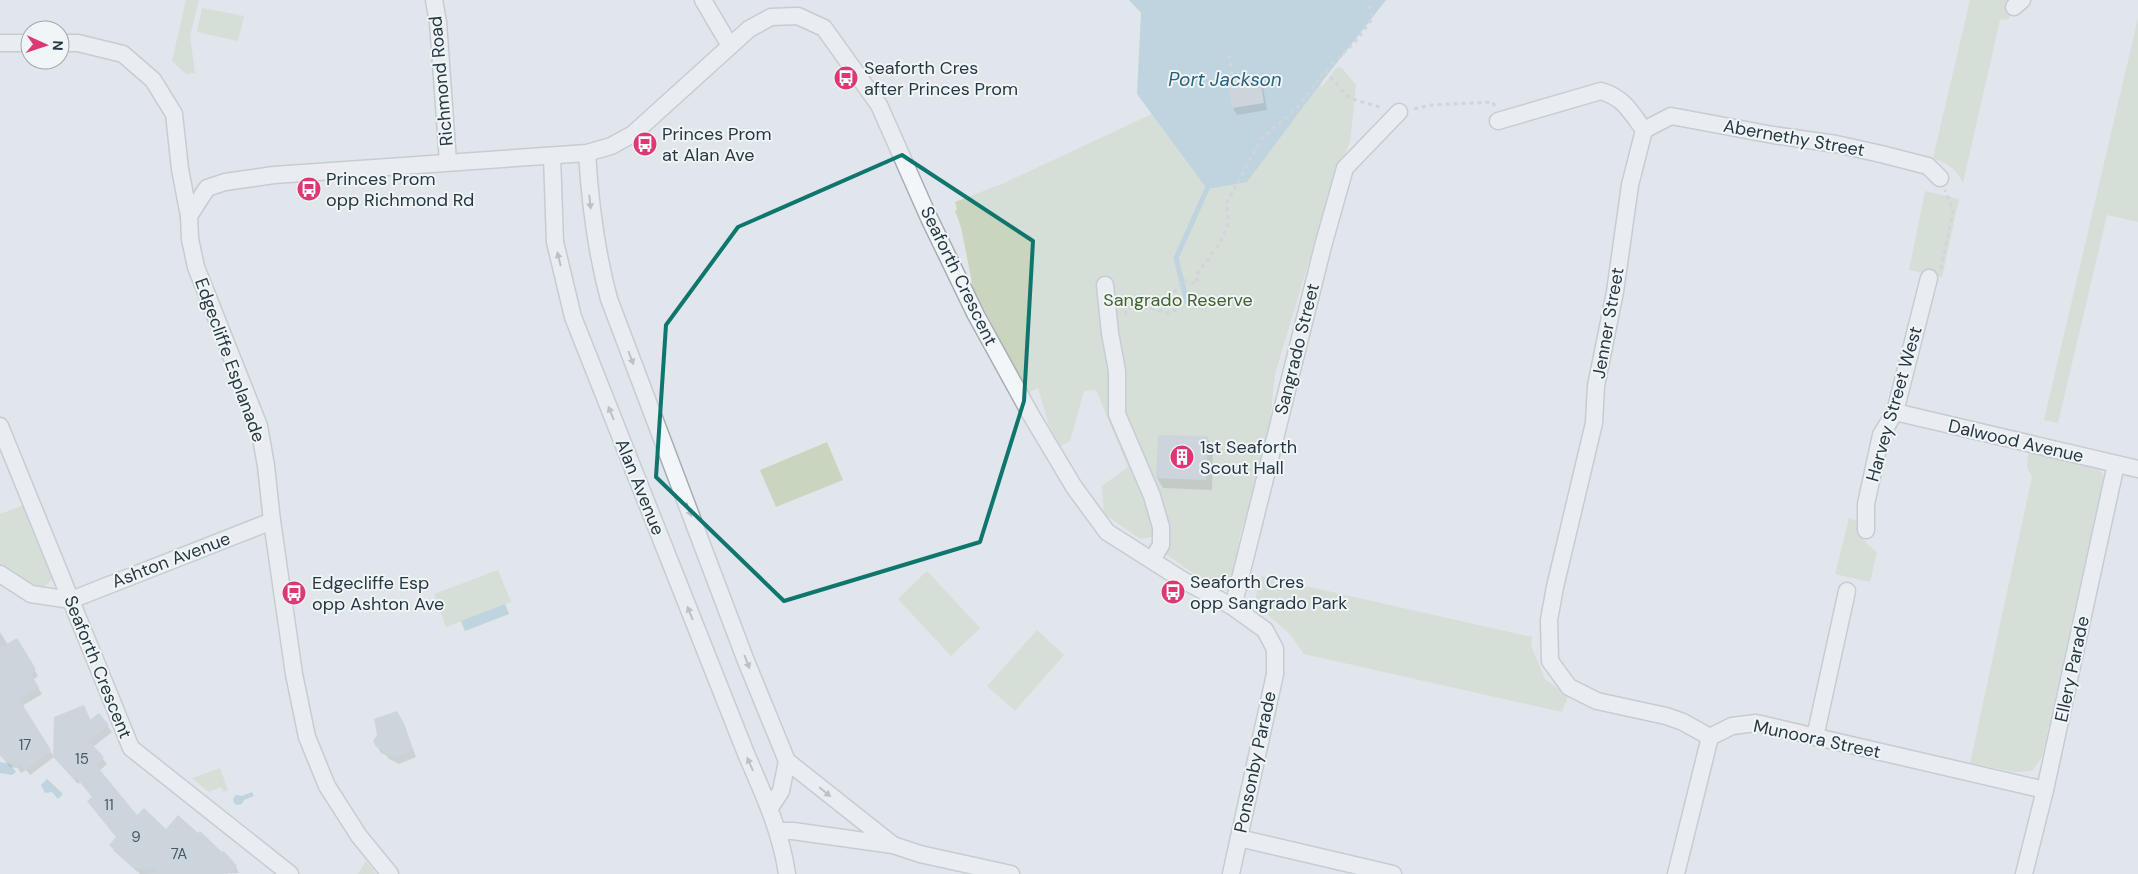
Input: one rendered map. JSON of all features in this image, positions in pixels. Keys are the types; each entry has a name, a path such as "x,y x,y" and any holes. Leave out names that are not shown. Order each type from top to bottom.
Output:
{"street":[{"name":"Richmond Road","path":"434,0 438,22 448,162"},
{"path":"703,0 730,46"},
{"name":"Seaforth Crescent","path":"189,216 207,188 225,182 274,175 587,153 611,146 633,134 749,29 771,17 798,16 824,28 879,105 929,218 976,315 1031,415 1074,487 1108,532 1233,607"},
{"path":"0,41 20,42"},
{"name":"Edgecliffe Esplanade","path":"70,43 78,43 123,54 153,80 174,114 180,169 189,216 190,239 196,267 259,426 295,681 307,736 327,786 359,836 390,874"},
{"path":"1498,121 1516,114 1601,91 1615,95 1624,102 1644,130"},
{"name":"Sangrado Street","path":"1233,607 1323,246 1345,168 1399,112"},
{"name":"Abernethy Street","path":"1644,130 1671,116 1773,135 1836,144 1881,154 1928,166 1940,178"},
{"name":"Jenner Street","path":"1644,130 1630,184 1614,292 1596,386 1594,423 1550,611 1550,661 1569,687 1597,701 1666,716 1683,722 1710,737"},
{"name":"Alan Avenue","path":"587,153 590,200 599,262 609,299 746,661 787,761 893,846"},
{"name":"Alan Avenue","path":"552,156 555,242 574,317 746,756 770,808 778,831 787,874"},
{"name":"Harvey Street West","path":"1866,530 1866,504 1881,435 1895,412 1929,278"},
{"path":"1105,285 1110,333 1118,371 1117,414 1152,496 1161,527 1161,545 1152,560"},
{"name":"Dalwood Avenue","path":"1895,412 2138,469"},
{"name":"Seaforth Crescent","path":"0,426 131,748 290,874"},
{"name":"Ellery Parade","path":"2024,874 2045,790 2116,464"},
{"name":"Ashton Avenue","path":"71,600 272,521"},
{"path":"0,574 31,594 71,600"},
{"path":"1815,737 1847,591"},
{"name":"Ponsonby Parade","path":"1230,874 1275,674 1275,649 1265,630 1233,607"},
{"name":"Munoora Street","path":"1710,737 1732,726 1756,723 2045,790"},
{"path":"1676,874 1710,737"},
{"path":"770,808 781,791 787,761"},
{"path":"778,831 793,831 893,846 920,854 1011,874"},
{"path":"1238,838 1393,874"}],"path":[{"path":"1110,333 1122,321 1128,308 1137,303 1166,313 1179,309 1173,294 1184,280 1197,284 1197,274 1220,243 1228,224 1227,202 1262,138 1297,108 1324,71 1355,42 1373,18 1368,0"},
{"path":"1228,55 1233,80"},
{"path":"1324,71 1349,98 1399,112 1431,105 1493,102 1498,121"},
{"path":"1929,278 1940,273 1953,211 1940,178"},
{"path":"76,730 78,724"}],"highlighted area":[{"path":"902,155 1033,241 1024,401 980,542 784,601 656,477 666,325 738,227"}],"green space":[{"path":"186,0 199,0 190,36 195,73 186,74 172,61"},
{"path":"1970,0 2014,0 2009,19 2000,20 1963,183 1951,167 1933,158"},
{"path":"202,8 244,16 238,41 197,32"},
{"path":"2138,18 2138,222 2107,215 2058,423 2044,420"},
{"name":"Sangrado Reserve","path":"1341,67 1356,85 1350,142 1327,196 1275,374 1270,422 1260,472 1241,532 1231,582 1224,587 1218,588 1210,585 1164,553 1157,536 1140,539 1104,514 1102,486 1128,467 1096,390 1084,391 1070,441 1060,446 1049,425 1038,388 1028,393 973,288 961,227 955,211 957,210 955,202 1004,183 1152,114 1193,170 1210,189 1321,83 1321,88 1336,68"},
{"path":"1925,191 1959,199 1942,277 1909,270"},
{"path":"827,442 843,480 776,507 760,470"},
{"path":"2028,452 2097,467 2104,476 2042,757 2032,771 2015,772 1970,763 2032,477 2027,467"},
{"path":"24,505 54,574 44,586 21,581 0,567 0,514"},
{"path":"1849,518 1857,521 1863,539 1877,552 1870,582 1835,574"},
{"path":"498,570 511,602 446,627 434,594"},
{"path":"927,571 980,628 951,656 898,599"},
{"path":"1261,576 1532,637 1531,645 1545,679 1568,696 1562,712 1304,654 1290,634 1254,603"},
{"path":"1037,630 1064,655 1015,711 987,686"},
{"path":"220,768 228,790 223,792 221,787 209,792 192,778"},
{"path":"366,861 376,874 358,874"}],"water":[{"name":"Port Jackson","path":"1129,0 1386,0 1247,182 1207,189 1137,94 1141,13"},
{"path":"505,604 509,614 465,631 461,621"},
{"path":"0,762 10,764 16,772 12,775 0,773"},
{"path":"47,779 63,794 58,799 52,792 45,793 41,785"},
{"path":"252,792 254,796 244,800 242,804 237,805 234,803 233,799 236,795 242,796"}],"building":[{"path":"1260,79 1264,103 1232,108 1229,84"},
{"name":"1st Seaforth Scout Hall","path":"1158,435 1208,436 1206,480 1156,478"},
{"path":"17,638 36,669 30,673 39,687 19,699 51,750 25,770 21,764 16,767 13,762 5,761 0,754 0,648"},
{"path":"84,705 90,720 99,713 109,725 89,741 104,757 96,765 137,815 144,808 166,829 178,815 198,833 200,831 222,852 224,851 237,866 227,874 153,874 159,869 134,868 109,845 116,837 87,801 92,797 76,777 74,779 53,757 54,717"},
{"path":"397,711 404,723 413,750 395,757 384,753 381,748 376,747 373,741 377,735 374,719"}],"waterway":[{"path":"1187,302 1176,258 1207,189"}],"place":[{"name":"Seaforth Cres after Princes Prom","path":"846,78"},
{"name":"Princes Prom at Alan Ave","path":"645,144"},
{"name":"Princes Prom opp Richmond Rd","path":"309,189"},
{"name":"1st Seaforth Scout Hall","path":"1182,457"},
{"name":"Seaforth Cres opp Sangrado Park","path":"1173,592"},
{"name":"Edgecliffe Esp opp Ashton Ave","path":"294,593"}]}
